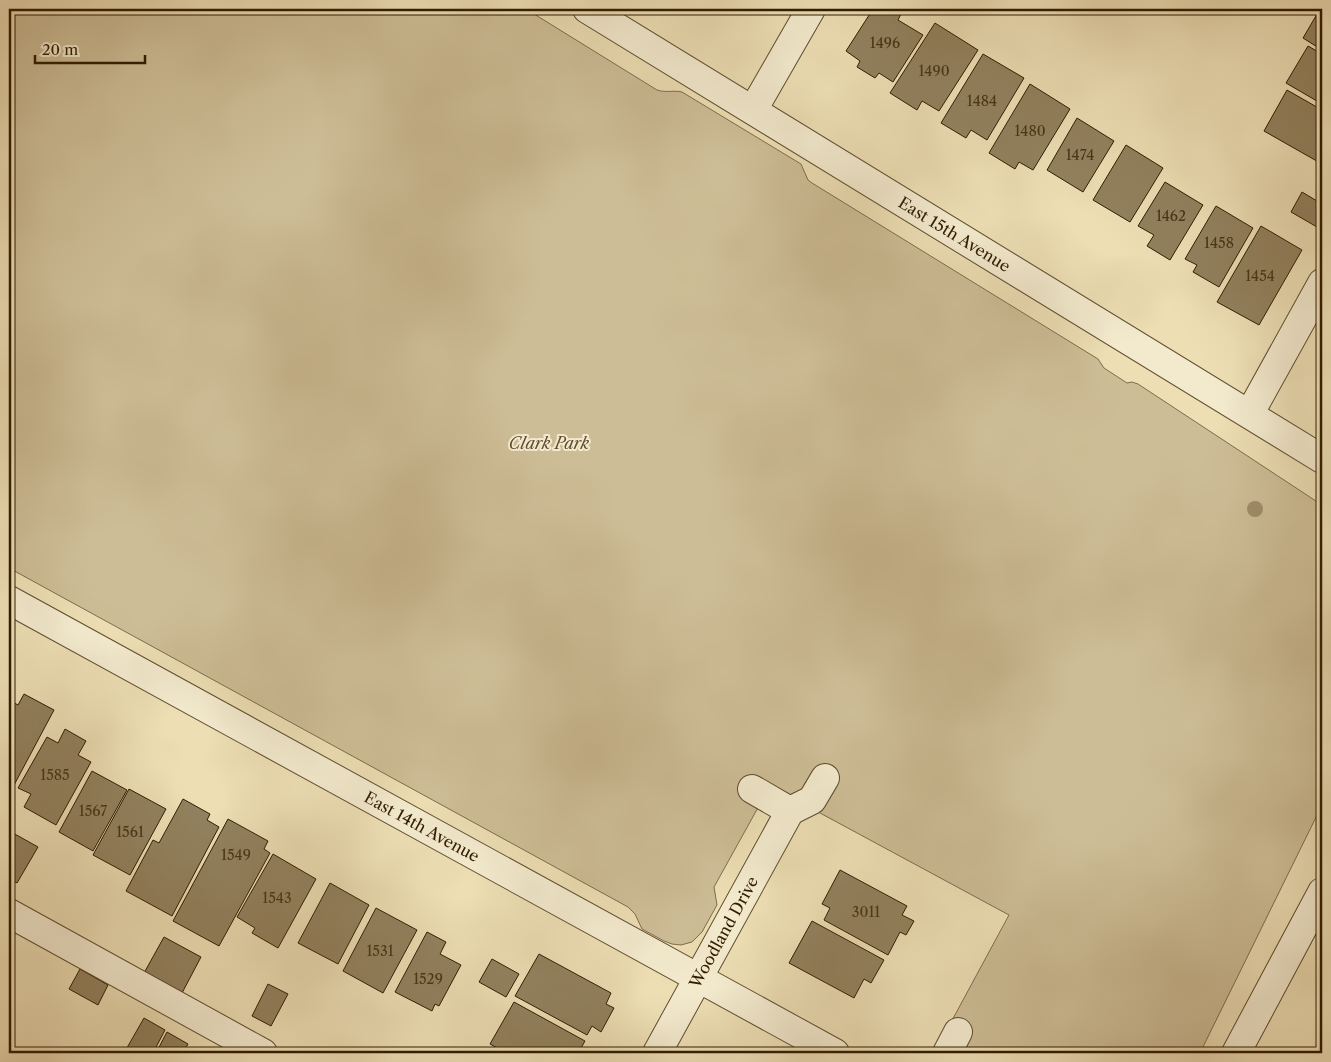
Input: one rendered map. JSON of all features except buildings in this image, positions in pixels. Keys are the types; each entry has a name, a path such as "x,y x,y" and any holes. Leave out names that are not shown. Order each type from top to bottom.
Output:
{"street":[{"name":"East 15th Avenue","path":"588,9 1322,459"},
{"path":"753,110 811,9"},
{"path":"1250,414 1322,283"},
{"name":"East 14th Avenue","path":"9,600 698,980 835,1053"},
{"path":"752,790 790,811 812,800 825,778"},
{"name":"Woodland Drive","path":"657,1053 790,811"},
{"path":"1236,1053 1322,892"},
{"path":"9,913 263,1053"}],"green space":[{"name":"Clark Park","path":"9,9 526,9 657,90 682,92 801,164 808,180 812,183 1098,359 1104,368 1127,383 1138,384 1322,505 1322,805 1200,1053 942,1053 936,1050 1009,915 770,786 714,887 717,905 702,932 692,942 681,945 664,941 642,929 635,914 628,907 9,568"}]}
